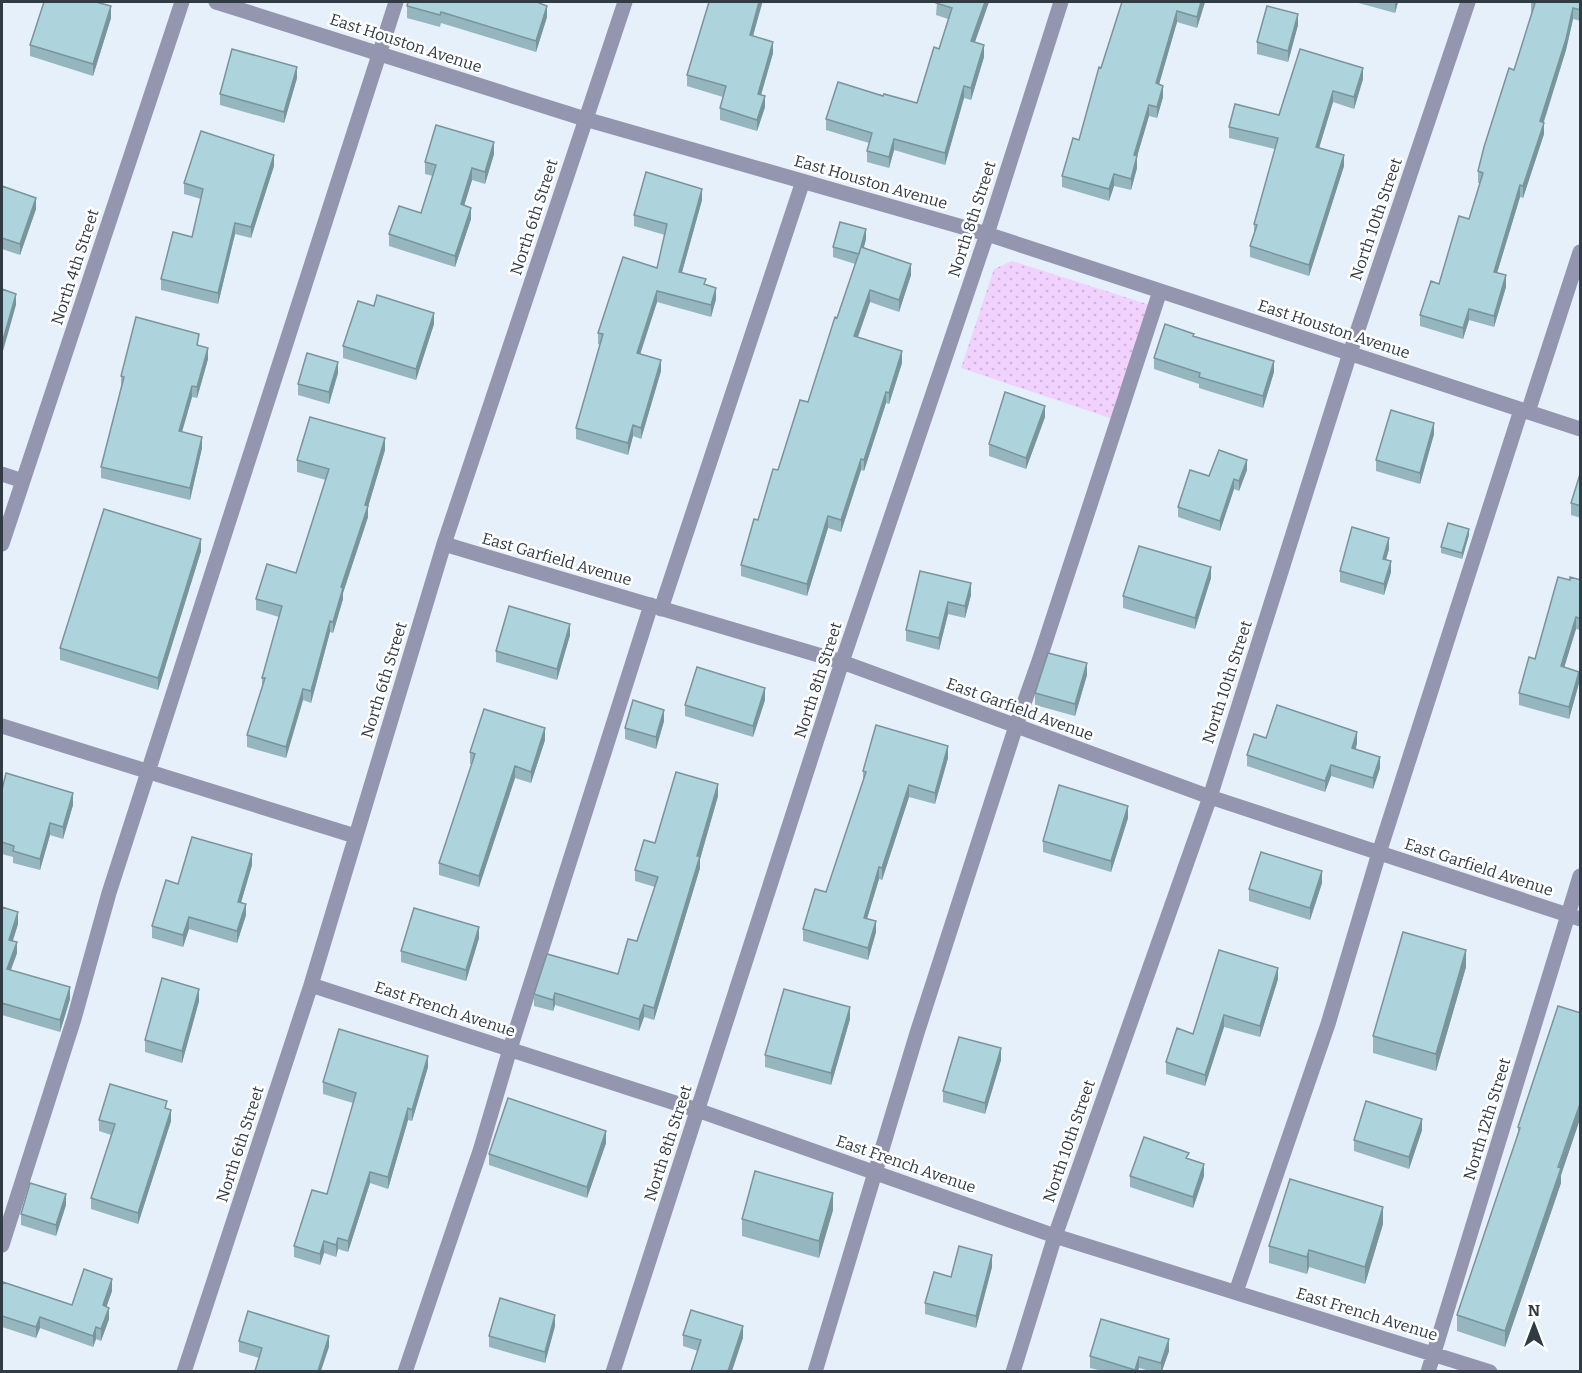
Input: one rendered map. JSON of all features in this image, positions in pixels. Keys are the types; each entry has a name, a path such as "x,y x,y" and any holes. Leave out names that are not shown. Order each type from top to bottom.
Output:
{"street":[{"name":"North 4th Street","path":"2,544 182,2"},
{"name":"East Houston Avenue","path":"216,2 585,119 987,234 1581,429"},
{"path":"2,1245 74,1019 109,893 396,2"},
{"name":"North 6th Street","path":"184,1371 311,985 444,544 625,2"},
{"name":"North 8th Street","path":"613,1371 842,662 987,234 1061,2"},
{"name":"North 10th Street","path":"1013,1371 1055,1236 1210,797 1350,353 1468,2"},
{"path":"405,1371 480,1151 510,1049 656,607 802,181"},
{"path":"1236,1292 1328,1024 1379,853 1525,411 1581,252"},
{"path":"815,1371 917,1033 1160,291"},
{"path":"2,474 23,480"},
{"name":"East Garfield Avenue","path":"444,544 842,662 1210,797 1574,917"},
{"path":"2,726 355,836"},
{"name":"North 12th Street","path":"1428,1371 1574,917 1581,876"},
{"name":"East French Avenue","path":"311,985 698,1110 1055,1236 1490,1371"}],"shaded area":[{"path":"1012,261 1150,305 1113,419 961,368 994,269"}],"building":[{"path":"44,2 96,2 111,6 93,64 30,45"},
{"path":"408,2 539,2 547,6 536,41 441,12 440,15 407,6"},
{"path":"709,2 759,2 750,35 773,42 758,94 765,96 757,120 720,108 726,86 687,75"},
{"path":"937,2 985,2 971,41 984,45 971,88 964,86 945,153 894,139 889,157 867,151 872,133 826,119 838,82 883,96 884,94 917,103 934,47 939,49 952,8"},
{"path":"1122,2 1201,2 1197,17 1177,11 1156,83 1163,86 1157,107 1149,105 1134,155 1137,156 1131,179 1114,174 1109,189 1062,176 1073,138 1079,140 1099,67 1101,68"},
{"path":"1531,2 1581,2 1581,10 1573,8 1566,39 1540,121 1544,123 1523,186 1520,185 1494,272 1506,275 1494,316 1469,309 1463,328 1420,315 1431,281 1439,284 1459,216 1469,219 1483,173 1478,171 1484,147 1509,68 1514,70 1535,3"},
{"path":"1267,6 1298,14 1288,51 1257,42"},
{"path":"232,49 297,67 284,112 220,94"},
{"path":"1300,49 1363,68 1354,97 1333,91 1316,147 1344,155 1309,265 1250,246 1278,138 1229,127 1235,104 1279,115"},
{"path":"436,125 494,142 485,172 472,168 461,204 471,208 455,256 389,234 399,206 421,213 436,165 425,162"},
{"path":"201,131 274,155 251,227 235,223 218,293 161,279 173,232 192,237 203,189 184,183"},
{"path":"646,172 702,189 679,272 706,279 704,284 716,288 711,305 657,291 637,353 661,360 641,428 633,425 628,443 576,428 603,334 598,333 623,257 657,268 667,224 634,215"},
{"path":"2,186 36,198 20,244 2,238"},
{"path":"840,222 866,229 859,254 833,247"},
{"path":"861,247 911,264 899,300 870,290 854,336 902,351 889,393 886,392 841,520 828,516 807,584 741,565 754,519 758,520 773,469 778,470 800,400 808,402 835,317 837,318"},
{"path":"2,289 16,294 3,340 2,339"},
{"path":"377,295 434,313 416,369 343,346 358,301 374,306"},
{"path":"136,317 199,334 197,345 208,348 197,387 192,386 179,431 202,437 190,488 101,467 124,377 121,376"},
{"path":"1165,324 1194,334 1193,336 1274,361 1263,396 1199,377 1200,373 1154,358"},
{"path":"307,353 338,362 329,392 298,384"},
{"path":"1005,392 1045,406 1026,458 989,444"},
{"path":"1391,410 1434,423 1420,473 1376,460"},
{"path":"310,417 385,438 365,505 368,506 341,587 343,588 333,622 330,621 311,691 303,689 286,747 247,735 265,678 262,678 282,606 256,599 267,564 296,573 329,469 297,460"},
{"path":"1219,450 1247,460 1239,481 1234,479 1220,521 1178,507 1190,470 1209,476"},
{"path":"1581,474 1581,506 1571,503"},
{"path":"104,509 201,539 158,678 60,648"},
{"path":"1448,523 1469,529 1462,553 1441,547"},
{"path":"1352,527 1389,538 1383,559 1391,561 1384,584 1340,571"},
{"path":"1139,546 1211,567 1195,618 1123,596"},
{"path":"920,571 971,583 965,606 948,602 939,638 906,630"},
{"path":"1558,577 1581,580 1581,619 1576,617 1561,666 1579,672 1569,707 1519,693 1529,657 1535,659"},
{"path":"509,606 570,624 557,669 496,651"},
{"path":"1048,653 1087,663 1075,704 1035,693"},
{"path":"697,667 765,688 753,726 685,705"},
{"path":"633,700 664,710 656,737 625,728"},
{"path":"1277,705 1357,732 1352,748 1380,757 1373,778 1331,765 1325,781 1247,755 1254,734 1266,738"},
{"path":"484,709 545,728 531,772 515,766 479,876 439,863 475,754 470,752"},
{"path":"876,725 948,746 935,793 909,785 882,868 879,867 864,918 876,921 868,948 803,929 815,889 826,892 866,772 863,771"},
{"path":"676,772 718,784 697,856 700,856 654,1008 644,1005 639,1019 555,993 553,1000 534,994 547,954 618,974 628,939 637,941 658,877 635,870 644,840 655,843"},
{"path":"6,773 73,793 63,827 50,823 40,859 13,851 14,846 2,842 2,790"},
{"path":"1059,785 1128,806 1111,861 1043,841"},
{"path":"192,837 252,854 238,902 246,904 237,931 189,917 183,935 152,926 166,880 178,884"},
{"path":"1261,852 1322,871 1310,908 1249,889"},
{"path":"2,907 18,912 9,940 17,942 7,969 70,987 60,1020 2,1003"},
{"path":"414,908 479,927 466,970 401,951"},
{"path":"1403,932 1466,950 1436,1054 1373,1036"},
{"path":"1219,950 1278,968 1260,1026 1224,1015 1205,1075 1166,1062 1177,1028 1193,1034"},
{"path":"162,978 199,989 182,1051 145,1040"},
{"path":"784,989 850,1007 831,1073 765,1055"},
{"path":"1558,1006 1581,1013 1581,1101 1558,1167 1561,1168 1505,1331 1457,1315"},
{"path":"339,1029 428,1056 412,1110 408,1108 388,1177 370,1172 348,1241 338,1238 336,1245 324,1241 320,1254 294,1246 312,1190 327,1194 356,1093 323,1082"},
{"path":"959,1037 1001,1048 985,1103 943,1091"},
{"path":"110,1084 167,1101 165,1108 171,1110 138,1213 91,1198 115,1124 99,1120"},
{"path":"508,1098 606,1131 587,1187 489,1154"},
{"path":"1366,1101 1422,1119 1409,1157 1354,1140"},
{"path":"1144,1137 1189,1153 1186,1158 1204,1164 1193,1197 1130,1176"},
{"path":"755,1171 833,1193 819,1241 742,1219"},
{"path":"1290,1179 1383,1207 1365,1267 1309,1250 1307,1257 1269,1246"},
{"path":"30,1183 66,1194 56,1225 21,1214"},
{"path":"959,1246 992,1255 976,1316 925,1303 934,1272 951,1277"},
{"path":"84,1269 112,1279 103,1305 109,1308 101,1329 96,1327 93,1336 40,1317 36,1327 2,1316 3,1282 72,1305"},
{"path":"500,1298 555,1315 545,1352 489,1336"},
{"path":"691,1310 743,1326 728,1371 691,1371 701,1340 683,1335"},
{"path":"248,1311 329,1336 318,1371 255,1371 262,1348 239,1341"},
{"path":"1101,1319 1169,1339 1161,1363 1139,1357 1135,1370 1090,1356"}]}
